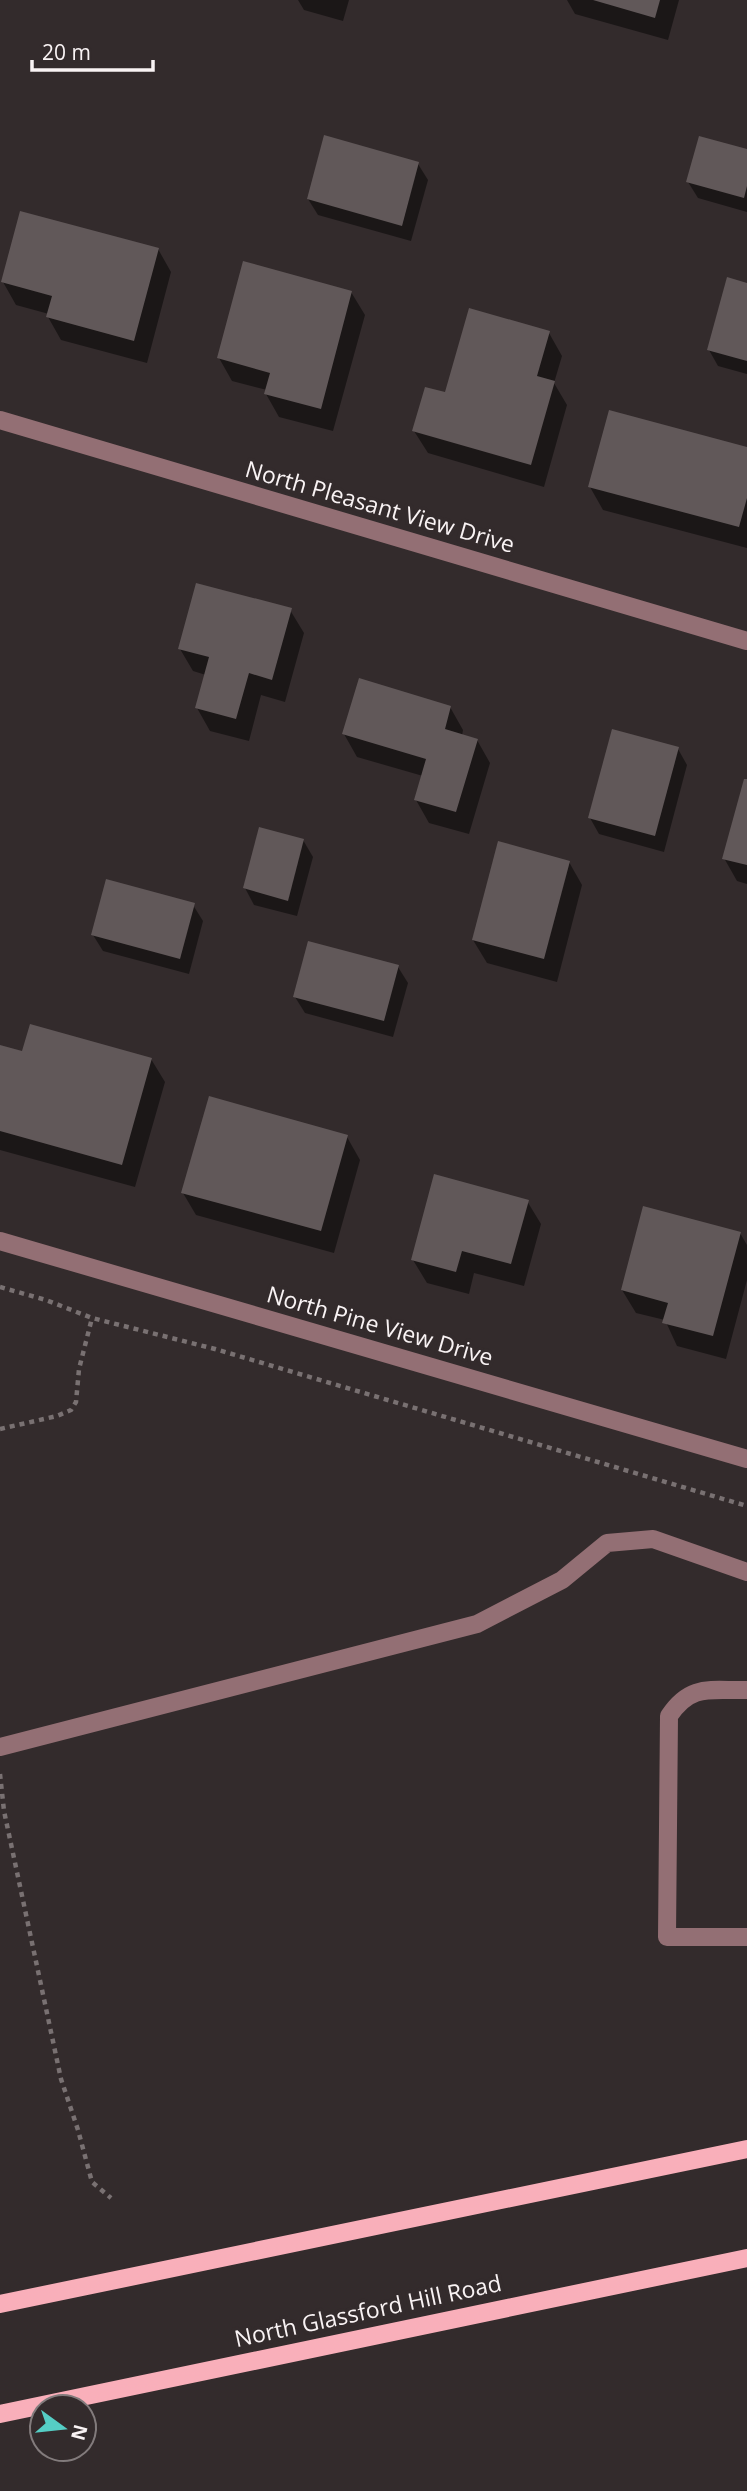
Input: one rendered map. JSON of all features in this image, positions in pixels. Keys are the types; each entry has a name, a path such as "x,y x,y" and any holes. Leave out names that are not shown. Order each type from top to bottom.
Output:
{"main road":[{"path":"0,2304 747,2150"},
{"name":"North Glassford Hill Road","path":"0,2414 747,2258"}],"street":[{"name":"North Pleasant View Drive","path":"0,420 747,640"},
{"name":"North Pine View Drive","path":"0,1241 747,1459"},
{"path":"0,1747 477,1624 562,1580 607,1544 653,1539 747,1572"},
{"path":"747,1690 696,1691 678,1702 669,1716 667,1937 747,1937"}],"path":[{"path":"0,1287 46,1300 92,1318 215,1349 747,1506"},
{"path":"0,1429 57,1416 71,1410 76,1402 79,1369 92,1318"},
{"path":"2,1783 4,1811 61,2079 92,2182 111,2198"}],"building":[{"path":"593,0 660,0 655,18"},
{"path":"324,135 419,162 402,226 307,199"},
{"path":"699,136 747,149 747,186 744,198 686,182"},
{"path":"20,211 159,248 134,341 46,317 52,296 1,282"},
{"path":"243,261 352,291 321,409 264,394 270,373 217,358"},
{"path":"727,277 747,283 747,361 707,350"},
{"path":"469,308 550,331 537,376 555,381 531,465 412,431 425,387 445,392"},
{"path":"609,410 747,447 747,498 739,527 588,487"},
{"path":"196,583 292,608 272,680 249,673 236,719 195,708 209,657 178,649"},
{"path":"359,678 451,706 445,729 478,739 456,812 414,800 426,759 342,734"},
{"path":"612,729 679,747 655,836 588,818"},
{"path":"744,779 747,779 747,865 722,859"},
{"path":"259,827 304,839 288,901 243,888"},
{"path":"498,841 570,861 544,959 472,940"},
{"path":"106,879 195,903 180,959 91,935"},
{"path":"308,941 399,965 384,1021 293,997"},
{"path":"30,1024 152,1058 122,1165 0,1131 0,1045 22,1051"},
{"path":"209,1096 348,1135 321,1231 181,1193"},
{"path":"434,1174 529,1200 511,1264 462,1251 456,1272 411,1260"},
{"path":"643,1206 741,1232 713,1336 662,1323 668,1303 621,1290"}]}
